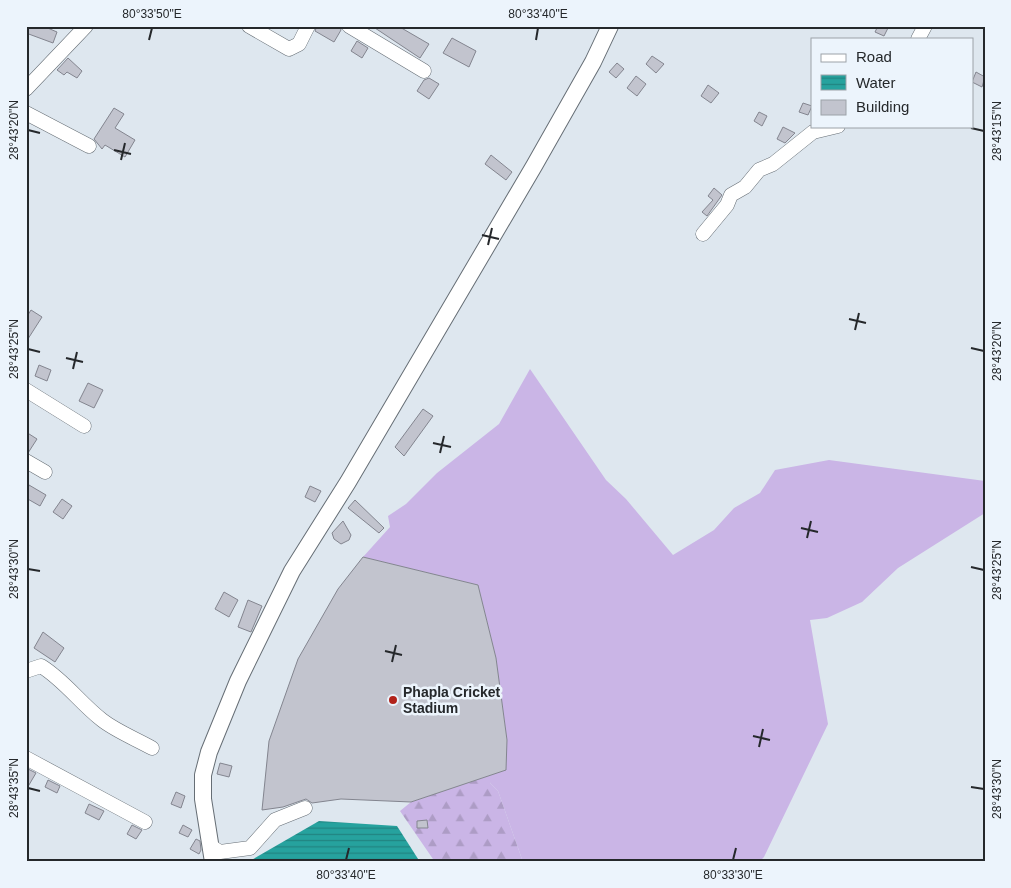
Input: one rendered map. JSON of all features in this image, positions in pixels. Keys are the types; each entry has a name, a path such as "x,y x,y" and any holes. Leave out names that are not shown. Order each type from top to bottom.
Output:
{"main road":[{"path":"213,854 203,799 203,775 208,752 238,681 292,571 348,482 534,166 593,62 610,26"}],"street":[{"path":"26,89 86,26"},
{"path":"249,26 289,48 299,44 308,26"},
{"path":"349,26 424,71"},
{"path":"919,38 925,26"},
{"path":"26,113 89,146"},
{"path":"702,234 727,205 731,195 745,187 760,170 773,164 813,132 830,128"},
{"path":"26,390 84,426"},
{"path":"26,460 45,472"},
{"path":"26,671 41,666 55,675 103,721 152,748"},
{"path":"26,758 145,822"},
{"path":"213,854 250,848 275,820 305,808"}],"green space":[{"path":"530,369 606,480 626,499 673,555 714,530 734,508 760,493 775,470 829,460 985,481 985,513 898,568 862,602 827,618 810,620 828,724 764,857 759,862 523,862 498,791 490,783 507,740 496,658 478,585 363,557 390,527 388,516 406,504 437,473 499,424"},
{"path":"506,770 490,783 498,791 523,862 435,862 400,811 411,802"}],"water":[{"path":"319,821 397,826 420,862 248,862"}],"building":[{"path":"26,26 43,26 57,32 53,43 26,33"},
{"path":"317,26 340,26 341,30 334,42 315,31"},
{"path":"372,26 398,26 429,44 420,58"},
{"path":"878,26 889,26 884,36 875,32"},
{"path":"452,38 476,51 469,67 443,53"},
{"path":"357,41 368,48 362,58 351,51"},
{"path":"652,56 664,64 656,73 646,64"},
{"path":"68,58 82,71 77,78 67,72 64,75 57,70"},
{"path":"617,63 624,69 616,78 609,72"},
{"path":"976,72 985,77 982,87 974,83"},
{"path":"636,76 646,84 637,96 627,88"},
{"path":"429,78 439,84 429,99 417,91 424,80"},
{"path":"708,85 719,93 711,103 701,96"},
{"path":"803,103 811,106 808,115 799,112"},
{"path":"114,108 124,114 115,128 135,140 125,157 105,145 102,149 94,139"},
{"path":"759,112 767,116 762,126 754,121"},
{"path":"783,127 795,133 785,143 777,139"},
{"path":"491,155 512,172 506,180 485,164"},
{"path":"714,188 722,195 707,216 702,212 713,200 708,196"},
{"path":"31,310 42,317 26,342 26,318"},
{"path":"39,365 51,370 47,381 35,376"},
{"path":"88,383 103,390 94,408 79,401"},
{"path":"423,409 433,416 404,456 395,447"},
{"path":"26,432 37,439 28,453 26,452"},
{"path":"29,485 46,495 40,506 26,498"},
{"path":"310,486 321,491 315,502 305,497"},
{"path":"62,499 72,506 63,519 53,512"},
{"path":"355,500 384,528 379,533 348,508"},
{"path":"343,521 351,535 349,540 341,544 334,539 332,533"},
{"name":"Phapla Cricket Stadium","path":"363,557 478,585 496,658 507,740 506,770 411,802 341,799 312,803 306,799 283,807 262,810 269,741 298,659 338,589"},
{"path":"224,592 238,600 229,617 215,609"},
{"path":"248,600 262,606 251,632 238,627"},
{"path":"43,632 64,648 55,662 34,648"},
{"path":"220,763 232,766 229,777 217,774"},
{"path":"26,768 36,773 26,790"},
{"path":"48,780 60,786 57,793 45,787"},
{"path":"176,792 185,796 181,808 171,804"},
{"path":"89,804 104,811 99,820 85,813"},
{"path":"427,820 428,828 417,828 417,821"},
{"path":"132,825 142,830 136,839 127,834"},
{"path":"183,825 192,830 188,837 179,833"},
{"path":"196,839 200,841 201,850 199,854 190,849"}],"place":[{"name":"Phapla Cricket Stadium","path":"393,700"}]}
